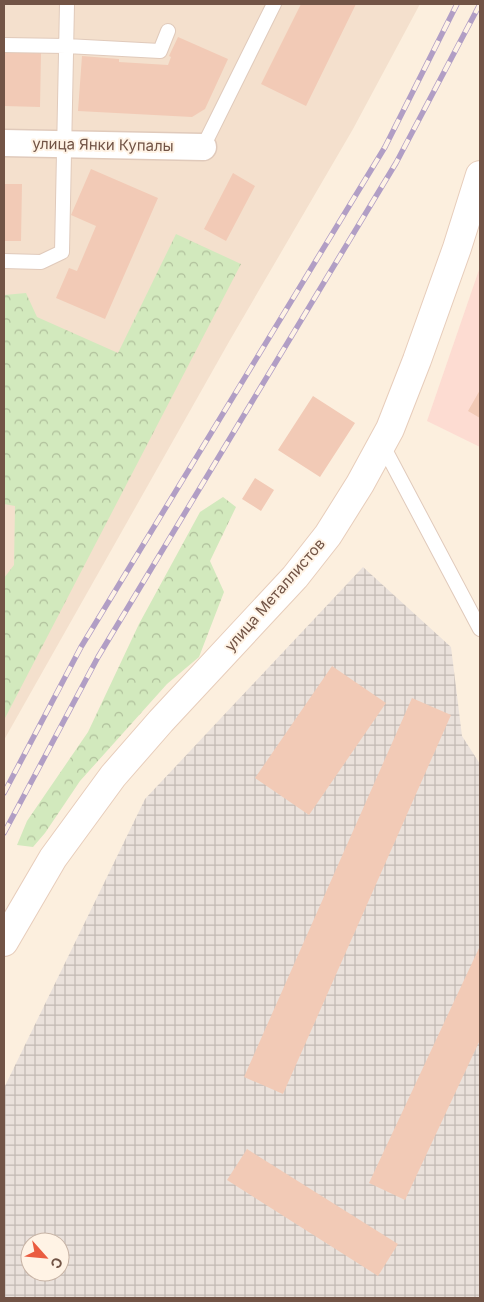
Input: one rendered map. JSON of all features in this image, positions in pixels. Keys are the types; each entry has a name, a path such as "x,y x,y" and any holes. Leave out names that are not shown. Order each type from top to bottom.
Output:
{"main road":[{"name":"улица Металлистов","path":"4,942 53,858 114,776 160,721 295,577 328,534 360,484 390,429 417,360 457,248 480,175"}],"street":[{"name":"улица Янки Купалы","path":"4,142 203,147"}],"lane":[{"path":"4,261 40,262 62,252 67,4"},
{"path":"203,147 274,4"},
{"path":"4,45 160,51 168,31"},
{"path":"382,444 480,629"}],"shaded area":[{"path":"4,4 420,4 353,129 230,340 4,740"},
{"path":"480,267 480,447 427,421"},
{"path":"363,567 451,647 462,736 480,764 480,1298 4,1298 4,1088 145,799"}],"green space":[{"path":"176,234 241,264 4,720 4,578 14,565 15,506 4,504 4,295 26,293 37,317 118,353"},
{"path":"223,497 236,507 210,561 224,592 199,657 167,684 80,781 45,833 33,847 17,845 27,821 88,732 139,624 200,512"}],"building":[{"path":"301,4 356,4 306,106 261,84"},
{"path":"178,37 228,59 205,109 192,117 78,111 82,56 119,59 119,62 168,65 171,57 169,56"},
{"path":"4,53 41,53 40,107 4,106"},
{"path":"91,169 158,198 105,319 56,298 69,268 77,271 96,226 71,215"},
{"path":"233,173 255,186 226,241 204,229"},
{"path":"4,184 22,184 21,241 4,241"},
{"path":"480,390 480,418 468,411"},
{"path":"313,396 355,423 320,477 278,450"},
{"path":"255,478 274,490 261,511 242,499"},
{"path":"332,666 386,703 309,815 255,778"},
{"path":"412,698 451,715 283,1094 244,1077"},
{"path":"480,946 480,1040 405,1200 369,1183"},
{"path":"247,1149 398,1244 378,1276 227,1180"}],"railway":[{"path":"4,793 81,647 385,147 457,4"},
{"path":"4,833 98,657 396,163 480,4"}]}
